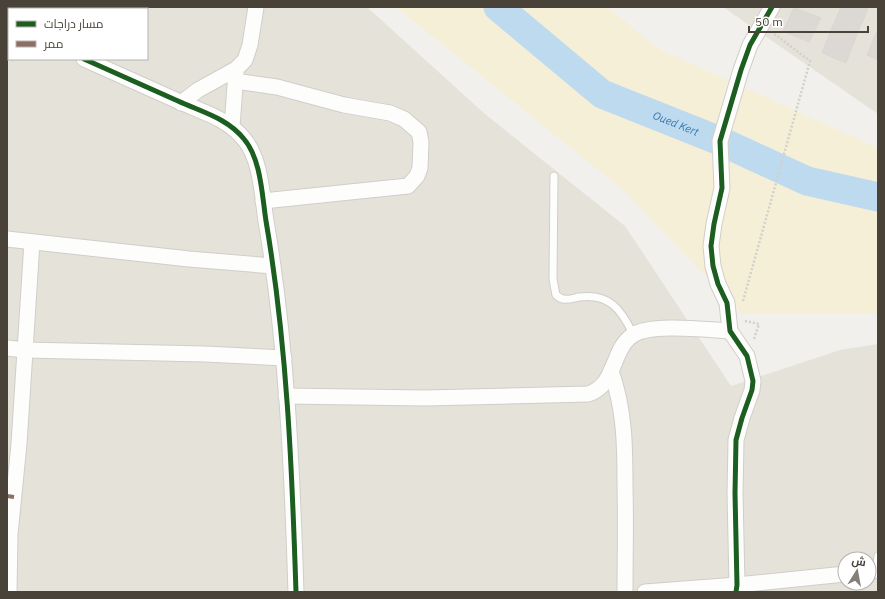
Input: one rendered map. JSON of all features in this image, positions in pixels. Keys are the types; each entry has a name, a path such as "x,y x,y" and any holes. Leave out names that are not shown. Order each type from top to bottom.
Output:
{"street":[{"path":"232,127 235,75 248,53 256,7"},
{"path":"737,589 735,493 736,440 752,390 753,381 747,356 730,331 727,303 718,284 713,266 712,246 714,224 722,188 720,141 750,45 772,7"},
{"path":"89,60 103,63 181,103 217,117 232,127 244,138 251,148 257,164 263,201 273,266 284,358 294,527 296,592"},
{"path":"181,103 198,90 235,75 344,105 390,113 404,119 419,132 421,142 420,168 417,176 408,186 263,201"},
{"path":"7,239 189,259 273,266"},
{"path":"9,592 10,534 19,444 32,242"},
{"path":"286,396 425,398 588,394 600,389 611,371 620,350 633,334 648,330 670,328 730,331"},
{"path":"7,348 25,350 205,354 284,358"},
{"path":"611,371 620,400 623,425 625,469 625,592"},
{"path":"645,592 737,589 837,575"}],"lane":[{"path":"554,176 553,279 556,295 560,298 568,300 589,297 604,299 619,309 626,318 633,334"}],"path":[{"path":"742,305 810,60 762,24"}],"shaded area":[{"path":"7,7 367,7 485,114 625,226 731,386 840,350 878,344 878,592 7,592"},
{"path":"723,7 878,7 878,114"}],"sand":[{"path":"396,7 607,7 659,49 878,148 878,314 742,314 622,189"}],"building":[{"path":"841,7 860,7 868,9 857,34 832,28"},
{"path":"794,8 821,18 809,42 783,31"},
{"path":"832,28 857,34 846,63 822,53"},
{"path":"878,29 878,60 867,55"}],"waterway":[{"name":"Oued Kert","path":"498,7 602,94 720,141 807,181 878,197"}],"marked path":[{"path":"7,496 14,497"}],"cycle path":[{"path":"736,592 736,440 752,390 753,381 747,356 730,331 727,303 718,284 713,266 711,246 722,188 720,141 750,45 772,7"},
{"path":"86,60 205,112 222,121 244,139 250,147 254,157 262,189 284,360 293,499 296,592"}]}
